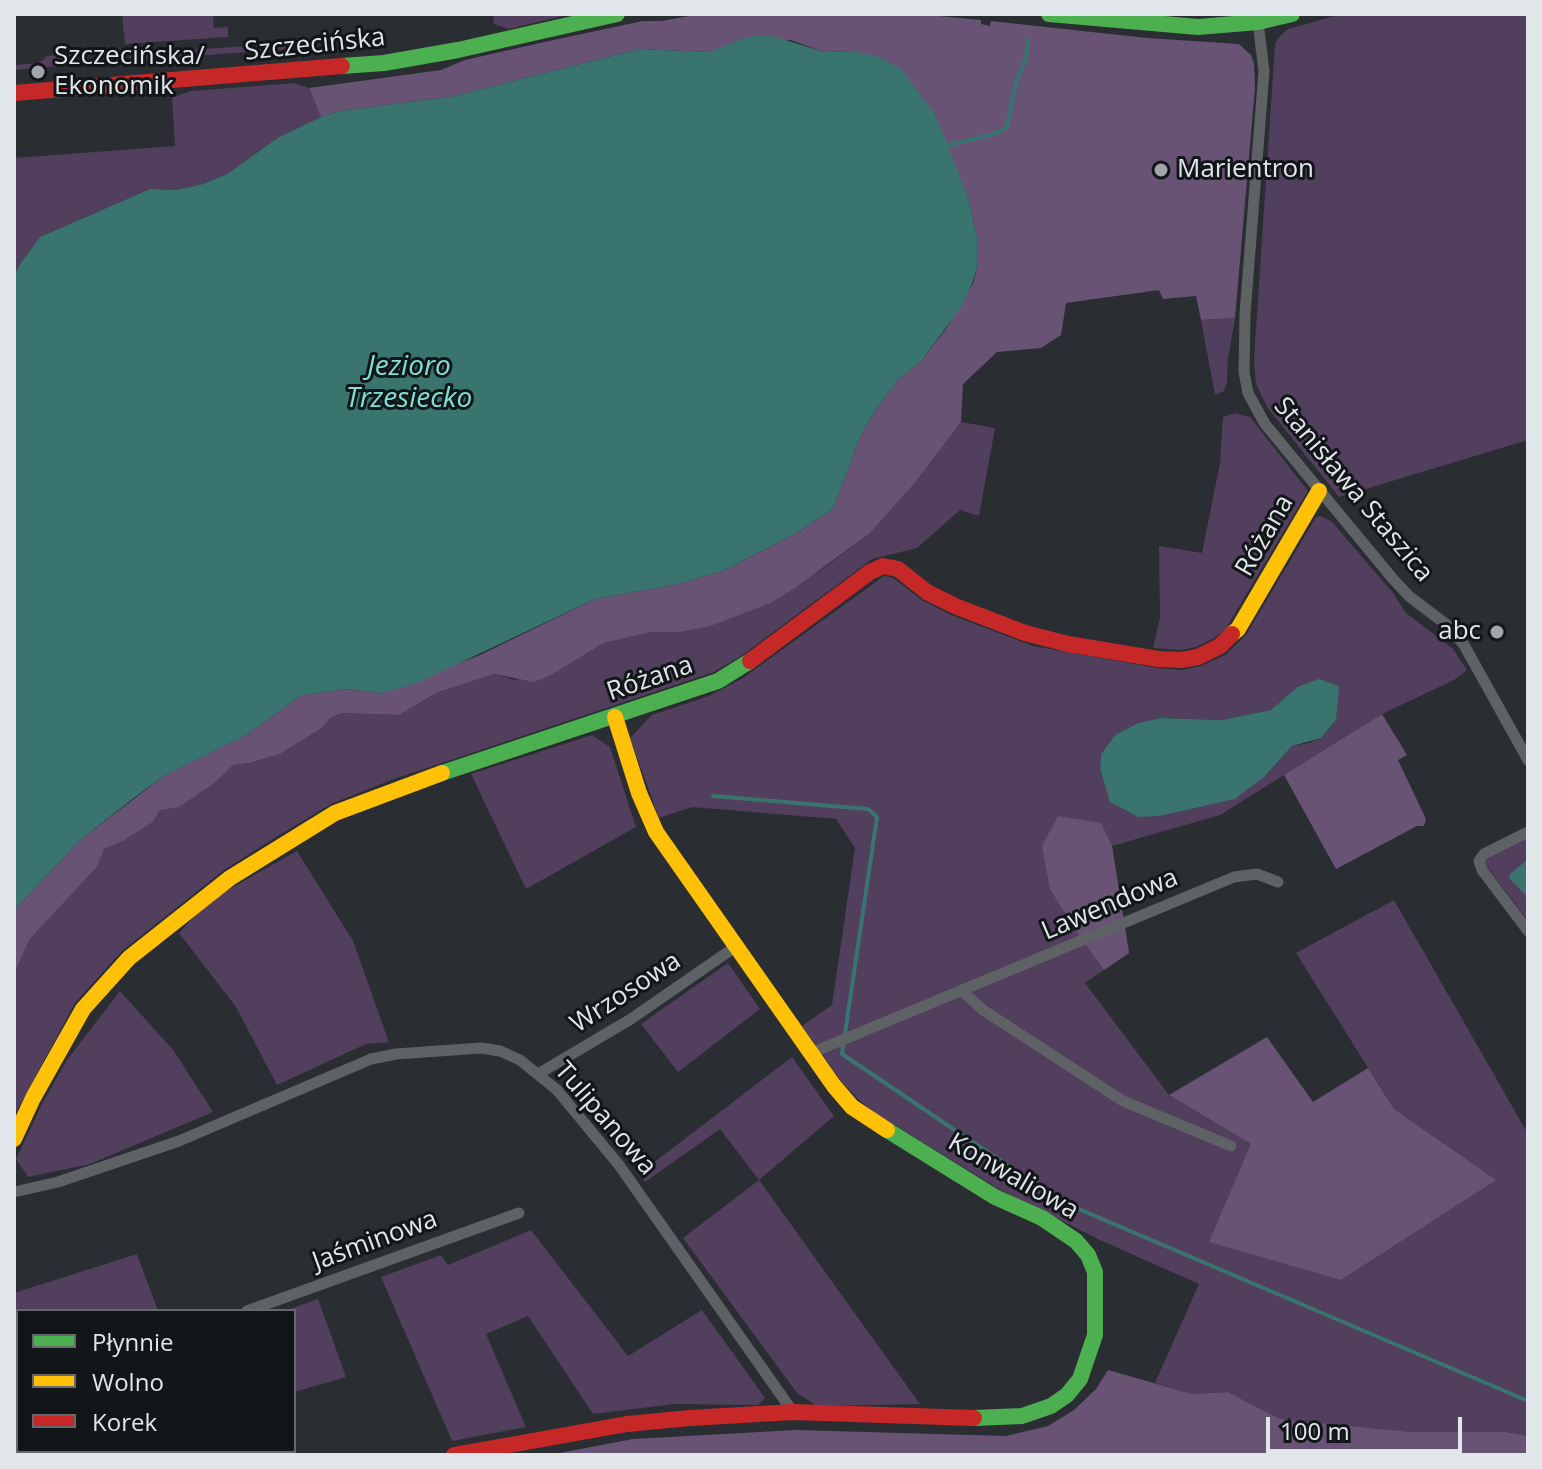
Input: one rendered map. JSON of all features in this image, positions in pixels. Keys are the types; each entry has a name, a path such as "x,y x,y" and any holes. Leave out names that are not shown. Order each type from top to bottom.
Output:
{"street":[{"name":"Szczecińska","path":"14,93 384,63 458,50 617,14"},
{"path":"1049,14 1198,27 1258,22 1292,14"},
{"name":"Stanisława Staszica","path":"1258,22 1264,71 1245,314 1244,380 1257,413 1319,491 1402,588 1447,625 1464,645 1528,760"},
{"name":"Różana","path":"14,1139 33,1098 83,1009 129,958 230,878 320,821 398,788 705,687 731,674 870,572 883,566 898,569 927,592 955,606 1036,636 1158,659 1198,657 1220,646 1238,629 1319,491"},
{"name":"Konwaliowa","path":"454,1455 627,1424 793,1412 994,1419 1022,1416 1051,1406 1067,1395 1080,1379 1095,1335 1095,1272 1088,1255 1076,1241 1059,1227 995,1197 870,1120 852,1107 834,1086 652,825 615,717"},
{"path":"1528,832 1484,854 1479,861 1482,870 1528,931"},
{"name":"Lawendowa","path":"811,1053 1234,877 1257,874 1278,882"},
{"name":"Wrzosowa","path":"538,1074 631,1019 735,947"},
{"path":"961,990 983,1010 1123,1101 1231,1146"},
{"name":"Tulipanowa","path":"14,1192 58,1182 179,1141 371,1059 396,1054 481,1048 500,1051 520,1060 557,1090 619,1165 793,1412"},
{"name":"Jaśminowa","path":"253,1309 519,1213"}],"shaded area":[{"path":"122,14 213,14 214,28 228,27 228,37 125,44"},
{"path":"493,14 572,14 508,29 494,24"},
{"path":"701,14 917,14 981,20 981,24 990,26 991,21 1147,38 1239,44 1251,55 1255,87 1235,318 1201,320 1196,296 1163,299 1159,290 1066,303 1061,335 1041,348 997,352 963,384 961,422 914,484 869,534 795,588 771,603 711,626 681,632 651,632 604,643 534,682 494,674 438,692 399,715 342,713 330,718 322,728 280,754 233,765 214,783 179,807 160,810 153,822 104,849 97,867 30,939 14,973 14,910 80,840 164,776 246,735 302,695 347,689 381,693 480,655 595,599 678,584 723,571 793,535 833,509 860,437 877,408 897,381 922,360 946,329 973,284 978,263 977,237 969,201 934,113 853,51 824,52 791,40 727,46 709,52 639,49 450,97 340,111 321,117 309,88 441,70 465,60 549,41 643,21"},
{"path":"1342,14 1528,14 1528,440 1339,497 1267,407 1256,384 1254,360 1275,44 1288,29"},
{"path":"299,42 300,48 254,52 254,46"},
{"path":"247,46 247,52 130,61 129,54"},
{"path":"74,53 87,59 106,57 109,62 14,70 14,65 39,63 47,56"},
{"path":"294,83 309,88 321,117 279,137 227,174 176,190 150,189 40,237 14,276 14,158 175,146 172,97 192,91"},
{"path":"1235,318 1227,383 1224,391 1215,395 1201,320"},
{"path":"1235,413 1250,417 1308,491 1225,630 1196,647 1181,650 1153,648 1160,618 1159,546 1202,553 1220,463 1223,417"},
{"path":"961,422 995,428 979,516 960,510 917,548 872,559 741,656 714,672 394,779 331,804 276,837 224,870 122,951 75,1003 14,1116 14,973 30,939 97,867 104,849 153,822 160,810 233,765 280,754 322,728 330,718 342,713 399,715 438,692 478,678 494,674 515,680 553,674 604,643 651,632 681,632 711,626 771,603 869,534 914,484"},
{"path":"1321,516 1332,522 1394,594 1405,612 1453,649 1467,670 1454,680 1382,714 1220,815 1112,846 1129,953 1085,983 1169,1095 1251,1144 1341,1280 1495,1180 1394,1109 1296,953 1394,900 1528,1134 1528,1436 1506,1432 1411,1432 1280,1419 1228,1392 1192,1394 1155,1383 1199,1284 1100,1240 999,1189 875,1113 841,1081 802,1026 832,1005 855,848 836,819 692,807 659,818 630,738 652,715 709,696 743,678 884,576 893,578 922,600 951,615 1033,646 1157,668 1182,670 1201,666 1225,655 1246,635 1316,517","holes":["1297,687 1336,720 1321,738 1292,746 1265,776 1138,817 1111,802 1100,770 1101,754 1115,735 1138,723 1160,718 1222,720 1271,710"]},
{"path":"1382,714 1407,755 1398,760 1426,819 1424,826 1417,826 1336,869 1284,775"},
{"path":"592,735 610,747 636,827 526,889 471,774"},
{"path":"1058,816 1101,823 1112,846 1129,953 1104,970 1050,889 1042,846"},
{"path":"1528,838 1528,921 1485,864 1488,858"},
{"path":"297,851 353,941 389,1042 366,1044 277,1085 236,1007 179,933 210,900"},
{"path":"728,963 760,1009 678,1072 641,1024"},
{"path":"120,991 174,1051 213,1112 90,1164 28,1177 16,1159 42,1104 67,1060"},
{"path":"1267,1037 1313,1102 1368,1068 1394,1109 1496,1180 1341,1280 1209,1242 1251,1144 1169,1095"},
{"path":"792,1057 834,1116 759,1180 720,1129 645,1182 640,1173"},
{"path":"759,1180 920,1404 817,1406 797,1393 683,1238"},
{"path":"531,1230 628,1356 702,1310 765,1398 758,1405 674,1404 593,1414 528,1316 486,1334 526,1427 452,1441 381,1277 441,1255 448,1265"},
{"path":"137,1254 157,1309 16,1309 14,1359 14,1293"},
{"path":"318,1299 346,1377 296,1391 296,1309 290,1309"},
{"path":"1108,1370 1192,1394 1228,1392 1280,1419 1411,1432 1506,1432 1528,1436 1528,1455 549,1455 633,1439 796,1430 1006,1436 1048,1426 1074,1410 1096,1389"},
{"path":"182,1453 277,1455 182,1455"}],"water":[{"name":"Jezioro Trzesiecko","path":"769,35 824,52 853,51 880,57 902,70 934,113 969,201 977,237 978,263 962,306 922,360 897,381 877,408 860,437 833,509 793,535 723,571 678,584 595,599 415,684 381,693 347,689 302,695 246,735 164,776 135,797 80,840 14,910 14,276 40,237 150,189 176,190 227,174 279,137 340,111 450,97 639,49 709,52 747,37"},
{"path":"1319,679 1339,686 1336,720 1321,738 1292,746 1265,776 1235,799 1159,816 1138,817 1110,802 1100,769 1101,754 1115,735 1138,723 1160,718 1222,720 1271,710 1297,687"},
{"path":"1528,859 1528,898 1509,878"}],"waterway":[{"path":"949,145 997,133 1007,127 1015,86 1026,58 1028,39"},
{"path":"713,796 868,809 877,817 842,1054 1060,1201 1528,1401"}],"traffic: fast":[{"path":"342,66 384,63 458,50 617,14"},
{"path":"1049,14 1198,27 1258,22 1292,14"},
{"path":"442,773 718,681 750,661"},
{"path":"887,1130 995,1197 1042,1218 1076,1241 1088,1255 1095,1272 1095,1335 1080,1379 1067,1395 1051,1406 1022,1416 974,1418"}],"traffic: slow":[{"path":"1232,634 1238,629 1319,491"},
{"path":"615,717 639,793 656,832 834,1086 852,1107 887,1130"},
{"path":"14,1139 33,1098 83,1009 129,958 230,878 335,813 442,773"}],"traffic: jam":[{"path":"14,93 342,66"},
{"path":"750,661 870,572 883,566 898,569 927,592 955,606 1025,633 1068,644 1181,660 1198,657 1220,646 1232,634"},
{"path":"454,1455 627,1424 690,1418 793,1412 974,1418"}],"place":[{"name":"Szczecińska/ Ekonomik","path":"38,72"},
{"name":"Marientron","path":"1161,170"},
{"name":"abc","path":"1497,632"}]}
